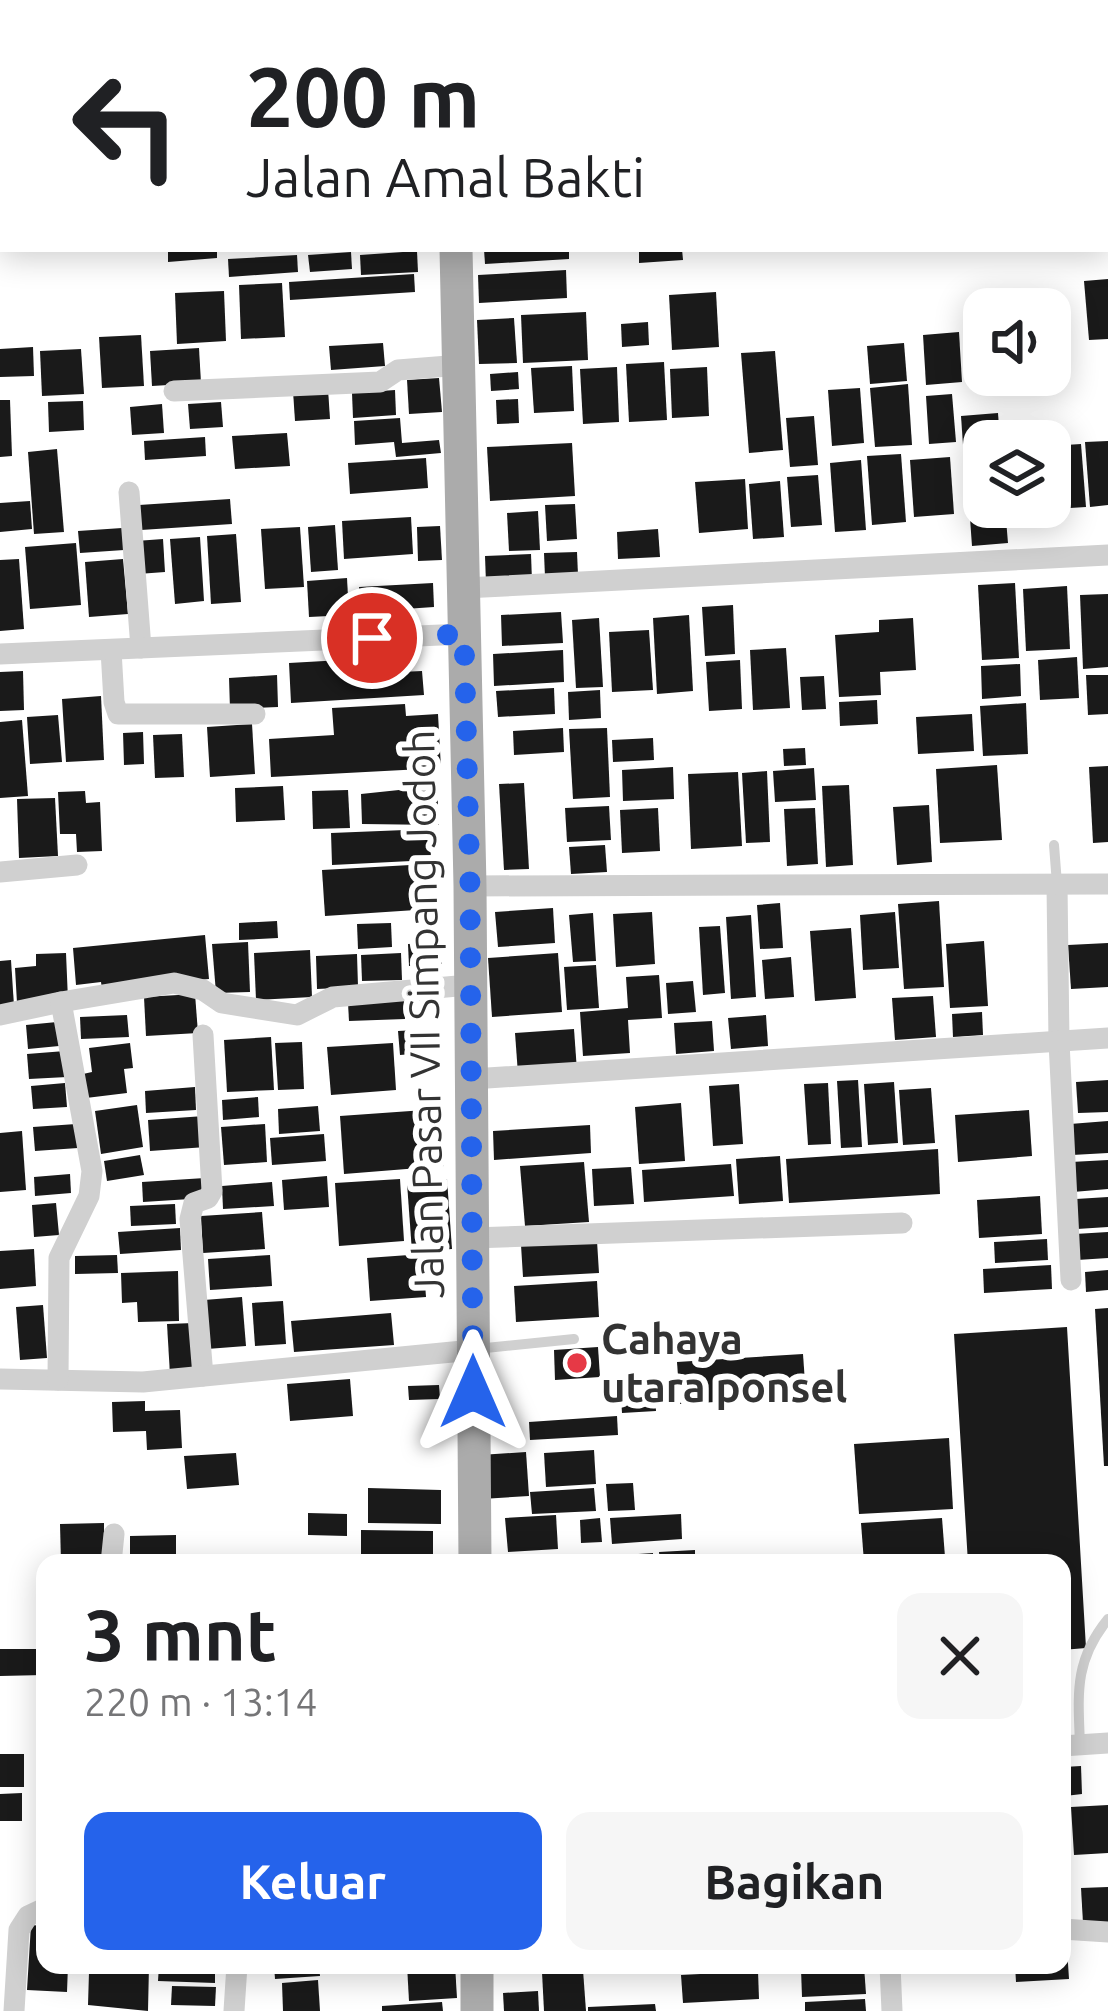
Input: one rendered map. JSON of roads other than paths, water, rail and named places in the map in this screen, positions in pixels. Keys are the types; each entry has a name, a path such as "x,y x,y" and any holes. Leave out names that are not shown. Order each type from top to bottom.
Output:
{"main road":[{"name":"Jalan Pasar VII Simpang Jodoh","path":"456,252 470,886 475,1554"},
{"path":"477,1974 477,2011"}],"street":[{"path":"174,391 380,382 398,370 461,365"},
{"path":"129,492 141,648"},
{"path":"464,588 1108,555"},
{"path":"0,654 464,634"},
{"path":"111,650 118,714 255,714"},
{"path":"0,872 77,865"},
{"path":"470,886 1108,884"},
{"path":"1057,885 1071,1280"},
{"path":"0,1015 174,983 203,990 223,1003 297,1015 333,997 469,985"},
{"path":"58,1380 59,1258 89,1196 92,1171 62,1002"},
{"path":"202,1035 212,1191 192,1207 190,1219 202,1376"},
{"path":"472,1079 1108,1038"},
{"path":"472,1238 902,1222"},
{"path":"0,1378 112,1383 473,1350"},
{"path":"112,1554 113,1534"},
{"path":"1071,1745 1108,1744"},
{"path":"14,2011 19,1930 36,1912"},
{"path":"1071,1930 1108,1932"},
{"path":"234,2011 236,1974"},
{"path":"890,1974 892,2011"}],"lane":[{"path":"1054,845 1057,885"},
{"path":"473,1350 574,1339"},
{"path":"1071,1745 1079,1668 1092,1638 1108,1619"}],"place":[{"name":"Cahaya utara ponsel","path":"577,1363"}]}
